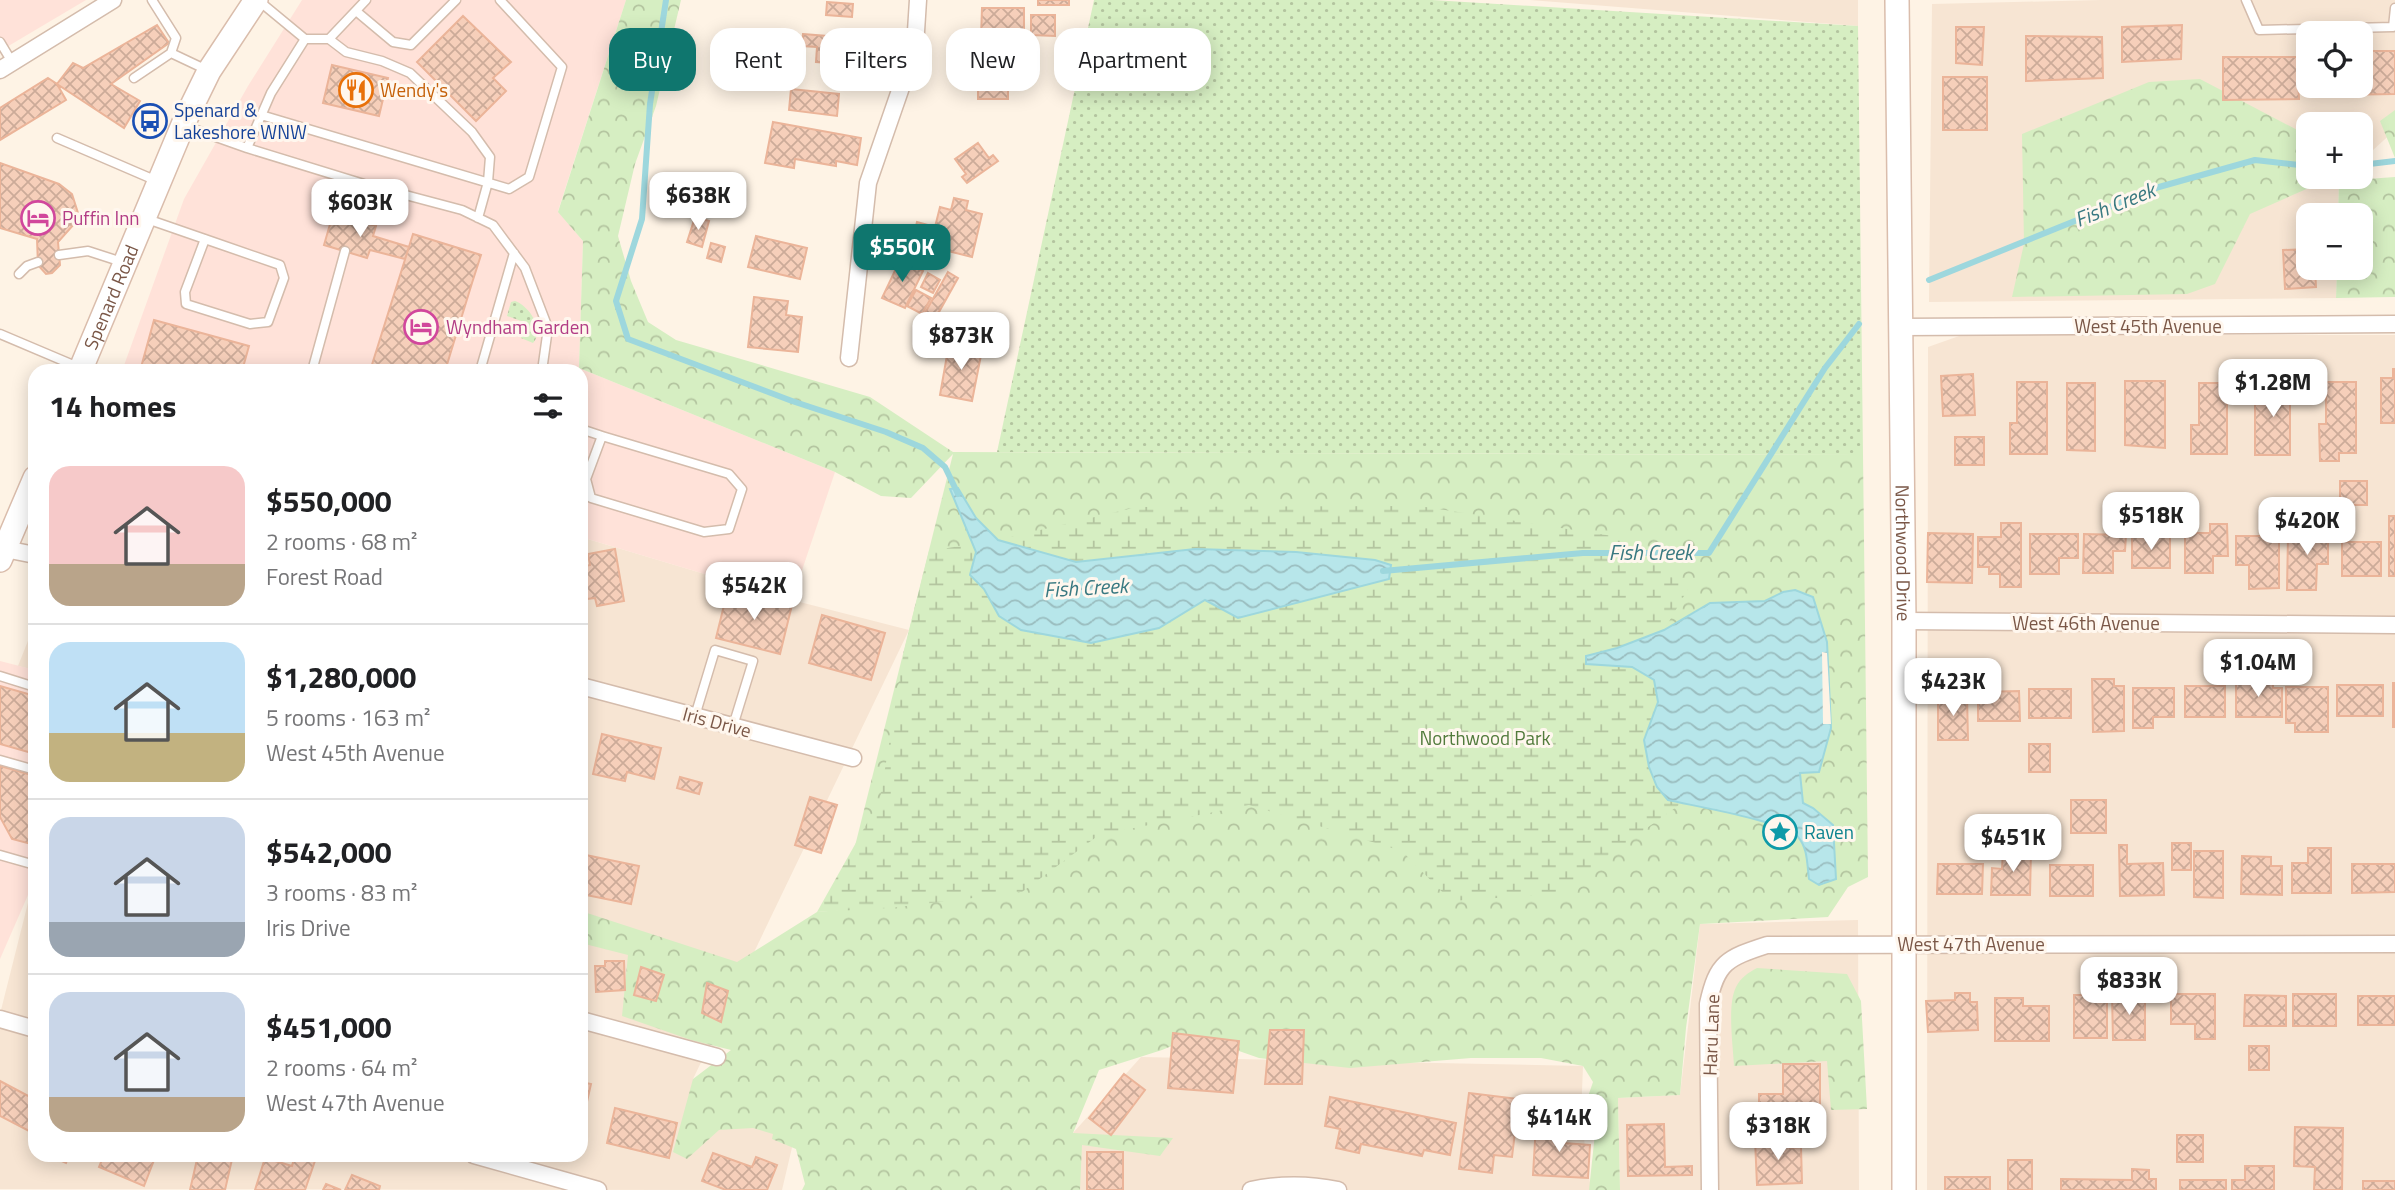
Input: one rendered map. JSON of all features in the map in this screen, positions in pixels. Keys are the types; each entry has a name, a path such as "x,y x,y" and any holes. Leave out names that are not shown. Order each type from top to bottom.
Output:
{"street":[{"path":"6,66 113,0"},
{"name":"Spenard Road","path":"83,364 209,71 257,0"},
{"path":"849,358 868,183 915,47 918,0"},
{"name":"Northwood Drive","path":"1897,0 1904,621 1904,1190"},
{"name":"West 45th Avenue","path":"1901,327 2395,324"},
{"path":"28,494 2,552 28,554"},
{"name":"West 46th Avenue","path":"1904,621 2395,625"},
{"name":"Iris Drive","path":"588,688 853,758"},
{"name":"West 47th Avenue","path":"1721,966 1740,953 1767,945 2395,944"},
{"name":"Haru Lane","path":"1710,1190 1708,1004 1721,966"},
{"path":"0,1019 28,1027"},
{"path":"588,1022 717,1057"},
{"path":"499,1162 598,1190"},
{"path":"1251,1190 1283,1186 1320,1186 1338,1190"}],"lane":[{"path":"134,78 172,53 176,38 152,0"},
{"path":"257,0 305,39 329,39 346,52 382,61 410,73 472,132 490,156 488,182 478,218"},
{"path":"329,39 366,0"},
{"path":"356,11 393,42 411,45 456,0"},
{"path":"261,115 509,189 529,177 562,67 500,0"},
{"path":"2246,0 2259,30 2393,27 2395,8"},
{"path":"247,148 271,93 305,39"},
{"path":"0,42 6,66"},
{"path":"172,53 209,71"},
{"path":"183,126 364,184 462,211 493,225 525,268 548,328 543,364"},
{"path":"57,138 159,182"},
{"path":"353,220 364,184"},
{"path":"144,218 205,239 280,265 284,278 268,322 250,324 186,304 185,292 205,239"},
{"path":"59,255 88,251 125,263"},
{"path":"314,364 345,251"},
{"path":"482,364 514,253"},
{"path":"19,274 27,266 38,262"},
{"path":"0,334 67,364"},
{"path":"588,431 729,474 741,489 729,529 704,532 591,498 588,487"},
{"path":"588,474 602,436"},
{"path":"695,716 715,650 753,661 733,726"},
{"path":"0,676 28,685"},
{"path":"0,760 28,768"},
{"path":"0,855 28,863"}],"shaded area":[{"path":"0,0 86,0 0,51"},
{"path":"302,0 626,0 617,28 609,28 609,53 558,211 583,241 579,364 125,364 184,199 248,86"},
{"path":"1530,0 1858,0 1858,26"},
{"path":"2101,0 2395,0 2395,130 2373,150 2373,112 2296,112 2296,189 2339,189 2338,203 2296,203 2296,280 2337,280 2336,298 1929,302 1932,4"},
{"path":"1962,335 2395,335 2395,1190 1927,1190 1928,347"},
{"path":"588,372 835,472 792,600 588,539"},
{"path":"588,539 792,600 909,630 693,1079 794,1139 782,1190 0,1189 0,1014 28,903 28,1162 588,1162"},
{"path":"28,641 28,668 18,666"},
{"path":"0,661 28,668 28,895 0,959"},
{"path":"1858,920 1859,1190 1620,1190 1618,1098 1680,1095 1700,924"},
{"path":"1141,1057 1583,1066 1581,1117 1591,1190 1050,1190 1073,1133"}],"green space":[{"name":"Northwood Park","path":"626,0 681,0 674,28 617,28"},
{"path":"1094,0 1432,0 1858,26 1863,455 997,452 1074,91 1211,91 1211,28 1088,28"},
{"name":"Northwood Park","path":"609,53 609,91 660,91 635,164 618,236 631,281 648,322 676,340 870,397 953,452 1863,455 1868,877 1848,887 1828,917 1700,924 1680,1095 1618,1098 1620,1190 1589,1190 1595,1133 1581,1117 1593,1082 1583,1066 1541,1058 1471,1058 1350,1068 1259,1058 1196,1036 1099,1070 1073,1133 1173,1138 1160,1156 1082,1145 1080,1190 802,1190 805,1184 796,1149 772,1139 773,1134 753,1128 719,1130 687,1159 673,1152 693,1079 731,1050 691,1040 622,1016 628,955 588,945 588,913 737,962 817,912 839,910 953,454 911,498 881,496 835,472 588,372 588,364 579,364 583,241 558,212"},
{"path":"2200,79 2296,129 2296,189 2306,189 2250,214 2215,284 2187,294 2012,297 2024,244 2022,134 2149,82"},
{"path":"2395,110 2395,158 2380,121"},
{"path":"2395,177 2395,297 2336,298 2337,280 2373,280 2373,203 2338,203 2339,189 2373,189 2373,179"},
{"path":"515,301 534,319 537,331 533,343 521,338 524,322 507,316 511,302"},
{"path":"1419,506 1619,537 1688,589 1664,630 1586,657 1587,664 1632,667 1654,680 1658,702 1644,740 1649,767 1657,787 1668,800 1682,803 1554,894 1451,901 1402,851 1249,805 1099,835 1022,892 890,908 817,912 880,800 904,651 929,551 998,540 1137,507"},
{"path":"1757,968 1847,974 1861,1001 1867,1109 1831,1110 1827,1061 1734,1066 1731,1025 1733,995 1740,981"}],"water":[{"path":"958,488 976,518 998,540 1076,562 1195,549 1296,552 1375,560 1391,565 1389,579 1238,618 1205,600 1159,628 1091,643 1021,630 999,616 984,589 970,575 976,552 950,489"},
{"path":"1795,590 1813,597 1827,642 1831,728 1819,772 1800,773 1803,803 1833,825 1836,879 1819,885 1809,879 1804,846 1798,837 1789,831 1757,820 1668,800 1657,787 1649,767 1644,740 1658,702 1654,680 1632,667 1586,664 1586,656 1617,648 1664,630 1710,603 1765,601 1783,592"}],"pier":[{"path":"1822,652 1827,653 1831,724 1823,724"}],"building":[{"path":"1038,0 1069,0 1069,5 1038,5"},
{"path":"827,2 853,4 852,17 826,15"},
{"path":"982,8 1024,8 1024,28 981,28"},
{"path":"1031,15 1055,15 1054,36 1040,35 1040,28 1031,28"},
{"path":"463,16 511,62 493,78 506,91 476,121 417,62"},
{"path":"157,25 169,43 111,84 140,101 124,128 57,84 73,63 83,68"},
{"path":"2182,25 2181,59 2122,62 2122,27"},
{"path":"1956,27 1984,27 1982,65 1956,63"},
{"path":"806,34 820,35 820,62 816,62 817,47 806,46"},
{"path":"2026,36 2102,37 2103,78 2026,81"},
{"path":"2373,51 2395,51 2395,94 2373,94"},
{"path":"2223,57 2296,57 2296,98 2299,99 2223,100"},
{"name":"Wendy's","path":"332,65 388,78 379,116 323,103"},
{"path":"1943,77 1987,77 1987,130 1943,130"},
{"path":"48,78 57,84 66,100 0,140 0,108"},
{"path":"791,91 839,94 837,116 789,110"},
{"path":"978,91 1008,91 1008,99 978,99"},
{"path":"773,122 861,138 857,165 836,161 836,166 795,159 794,168 765,163"},
{"path":"978,143 989,158 993,155 998,161 967,183 962,177 966,174 955,159"},
{"name":"Puffin Inn","path":"0,163 59,184 72,194 78,213 75,223 58,242 60,265 52,273 46,274 38,265 37,239 0,228"},
{"path":"954,198 968,201 966,210 982,214 972,257 912,242 917,222 935,227 940,207 951,210"},
{"path":"333,214 376,226 373,236 409,247 405,259 370,250 367,258 324,245"},
{"path":"695,217 709,221 702,247 687,242"},
{"name":"Wyndham Garden","path":"413,234 481,255 447,364 372,364"},
{"path":"756,236 807,248 800,279 748,267"},
{"path":"711,243 725,247 721,262 707,258"},
{"path":"2296,249 2296,280 2316,280 2316,287 2285,289 2283,250"},
{"path":"900,260 923,271 905,308 882,298"},
{"path":"948,272 958,278 935,319 925,313"},
{"path":"928,273 940,280 933,293 921,287"},
{"path":"916,290 931,298 922,314 907,306"},
{"path":"754,297 788,301 786,315 802,317 798,352 748,347"},
{"path":"154,320 249,346 244,364 142,364"},
{"path":"949,344 982,350 972,401 940,395"},
{"path":"2393,369 2395,423 2381,423 2381,378 2393,378"},
{"path":"1973,374 1975,415 1943,416 1941,376"},
{"path":"2125,381 2165,381 2165,448 2125,445"},
{"path":"2017,382 2047,382 2047,454 2010,454 2010,423 2017,423"},
{"path":"2326,382 2356,382 2356,453 2339,453 2339,461 2320,461 2319,424 2326,424"},
{"path":"2067,383 2095,383 2095,451 2067,450"},
{"path":"2199,383 2227,383 2227,454 2191,454 2191,425 2199,425"},
{"path":"2290,383 2290,455 2255,455 2255,384"},
{"path":"1955,437 1984,437 1984,465 1955,465"},
{"path":"2340,481 2367,481 2367,505 2340,505"},
{"path":"2389,516 2395,516 2395,576 2389,576"},
{"path":"2262,517 2279,517 2279,588 2249,589 2249,565 2236,565 2236,536 2262,536"},
{"path":"2310,522 2328,523 2328,564 2317,564 2316,590 2287,590 2288,536 2309,536"},
{"path":"2001,523 2021,523 2021,587 2000,587 2000,574 1989,574 1989,567 1978,567 1978,537 2001,537"},
{"path":"2210,524 2227,524 2228,556 2213,556 2213,573 2185,573 2185,533 2210,533"},
{"path":"1928,533 1973,534 1972,583 1927,582"},
{"path":"2030,534 2078,534 2078,558 2059,558 2059,574 2030,574"},
{"path":"2084,534 2126,535 2125,551 2113,551 2113,573 2083,573"},
{"path":"2132,536 2170,536 2170,568 2132,568"},
{"path":"2342,542 2381,542 2381,576 2342,576"},
{"path":"615,549 624,601 597,606 595,598 588,599 588,554"},
{"path":"728,589 792,605 780,654 716,638"},
{"path":"822,615 885,633 871,680 809,663"},
{"path":"2092,679 2114,679 2114,686 2124,686 2124,731 2093,732"},
{"path":"2236,680 2273,680 2273,688 2282,688 2282,717 2236,717"},
{"path":"2395,683 2395,727 2393,727"},
{"path":"2337,685 2383,685 2383,716 2337,716"},
{"path":"0,686 28,694 28,752 0,744"},
{"path":"2185,686 2225,686 2225,717 2185,717"},
{"path":"2286,687 2328,687 2328,732 2295,732 2295,723 2286,723"},
{"path":"2133,688 2174,688 2174,717 2153,717 2153,728 2133,728"},
{"path":"2029,689 2071,689 2071,718 2029,718"},
{"path":"2019,691 2020,721 1978,721 1978,692"},
{"path":"1938,695 1967,695 1968,740 1938,740"},
{"path":"602,734 661,748 654,779 627,772 625,781 593,774"},
{"path":"2029,744 2050,744 2050,772 2029,772"},
{"path":"0,766 28,774 28,843 12,839 0,817"},
{"path":"680,777 702,783 699,794 677,788"},
{"path":"810,797 837,805 821,853 795,845"},
{"path":"2071,800 2106,800 2106,833 2071,833"},
{"path":"2172,843 2191,843 2191,870 2172,870"},
{"path":"2119,845 2127,845 2127,864 2163,863 2164,895 2120,896"},
{"path":"2308,848 2331,848 2331,893 2292,893 2292,863 2308,863"},
{"path":"2003,849 2031,850 2030,895 1991,895 1992,868 2002,869"},
{"path":"2194,851 2223,851 2223,898 2194,897"},
{"path":"588,855 639,866 631,904 588,895"},
{"path":"2242,856 2271,857 2271,866 2282,866 2282,895 2241,894"},
{"path":"1938,864 1983,864 1982,894 1937,894"},
{"path":"2352,864 2395,864 2395,892 2352,893"},
{"path":"2050,865 2093,865 2093,896 2050,896"},
{"path":"605,961 624,961 625,990 596,992 595,966 605,966"},
{"path":"641,967 664,975 656,1001 634,995"},
{"path":"707,983 728,991 721,1022 702,1013"},
{"path":"1955,993 1970,993 1970,1002 1977,1002 1978,1030 1928,1032 1926,1001 1955,1000"},
{"path":"2145,994 2145,1040 2113,1040 2112,995"},
{"path":"2171,994 2215,994 2215,1039 2195,1039 2195,1024 2171,1024"},
{"path":"2293,994 2336,994 2336,1026 2293,1026"},
{"path":"2074,995 2107,995 2107,1038 2074,1038"},
{"path":"2245,995 2286,996 2286,1026 2244,1026"},
{"path":"2358,996 2395,996 2395,1025 2358,1025"},
{"path":"1995,998 2023,998 2023,1006 2049,1006 2049,1041 1995,1041"},
{"path":"1270,1030 1304,1030 1302,1084 1265,1084"},
{"path":"1173,1033 1239,1041 1233,1093 1168,1088"},
{"path":"2249,1046 2269,1046 2269,1070 2249,1070"},
{"path":"1783,1064 1820,1064 1820,1114 1792,1114 1792,1121 1759,1122 1759,1094 1783,1094"},
{"path":"1124,1074 1145,1090 1111,1135 1089,1118"},
{"path":"0,1081 28,1096 28,1130 0,1116"},
{"path":"1469,1093 1519,1099 1512,1157 1494,1155 1492,1173 1459,1169"},
{"path":"1330,1097 1456,1123 1450,1155 1424,1150 1422,1156 1361,1144 1359,1153 1336,1148 1340,1129 1325,1126"},
{"path":"615,1108 677,1123 669,1158 607,1143"},
{"path":"1536,1124 1564,1125 1563,1143 1590,1145 1588,1178 1533,1175"},
{"path":"1664,1124 1665,1167 1692,1166 1692,1175 1628,1176 1627,1125"},
{"path":"2295,1127 2343,1128 2342,1190 2314,1190 2315,1167 2294,1166"},
{"path":"2177,1135 2203,1135 2203,1162 2177,1162"},
{"path":"1790,1138 1790,1148 1801,1147 1802,1183 1757,1185 1755,1139"},
{"path":"1087,1152 1123,1152 1123,1190 1087,1190"},
{"path":"713,1153 752,1167 756,1157 777,1165 767,1190 726,1190 702,1181"},
{"path":"2008,1160 2032,1160 2032,1190 2008,1190"},
{"path":"101,1162 153,1162 144,1186 99,1167"},
{"path":"196,1162 231,1162 225,1190 190,1190"},
{"path":"264,1162 292,1166 293,1162 315,1162 305,1190 255,1190"},
{"path":"2245,1166 2274,1166 2274,1190 2232,1190 2232,1180 2245,1180"},
{"path":"2132,1169 2149,1170 2149,1179 2156,1179 2156,1190 2061,1190 2061,1179 2132,1180"},
{"path":"352,1175 380,1186 379,1190 345,1190"},
{"path":"1945,1177 1990,1177 1990,1190 1945,1190"},
{"path":"2180,1180 2226,1180 2226,1190 2180,1190"},
{"path":"2363,1181 2395,1181 2395,1190 2363,1190"},
{"path":"326,1184 341,1190 323,1190"}],"waterway":[{"name":"Fish Creek","path":"666,0 650,104 642,219 616,301 628,339 792,401 886,432 923,448 945,467 958,494"},
{"name":"Fish Creek","path":"1929,280 2159,187 2255,160 2296,165"},
{"name":"Fish Creek","path":"2373,164 2395,161"},
{"name":"Fish Creek","path":"1383,571 1583,553 1709,553 1825,368 1859,324"}],"place":[{"name":"Wendy's","path":"356,90"},
{"name":"Spenard & Lakeshore WNW","path":"150,121"},
{"name":"Puffin Inn","path":"38,218"},
{"name":"Wyndham Garden","path":"421,327"},
{"name":"Raven","path":"1780,832"}]}
